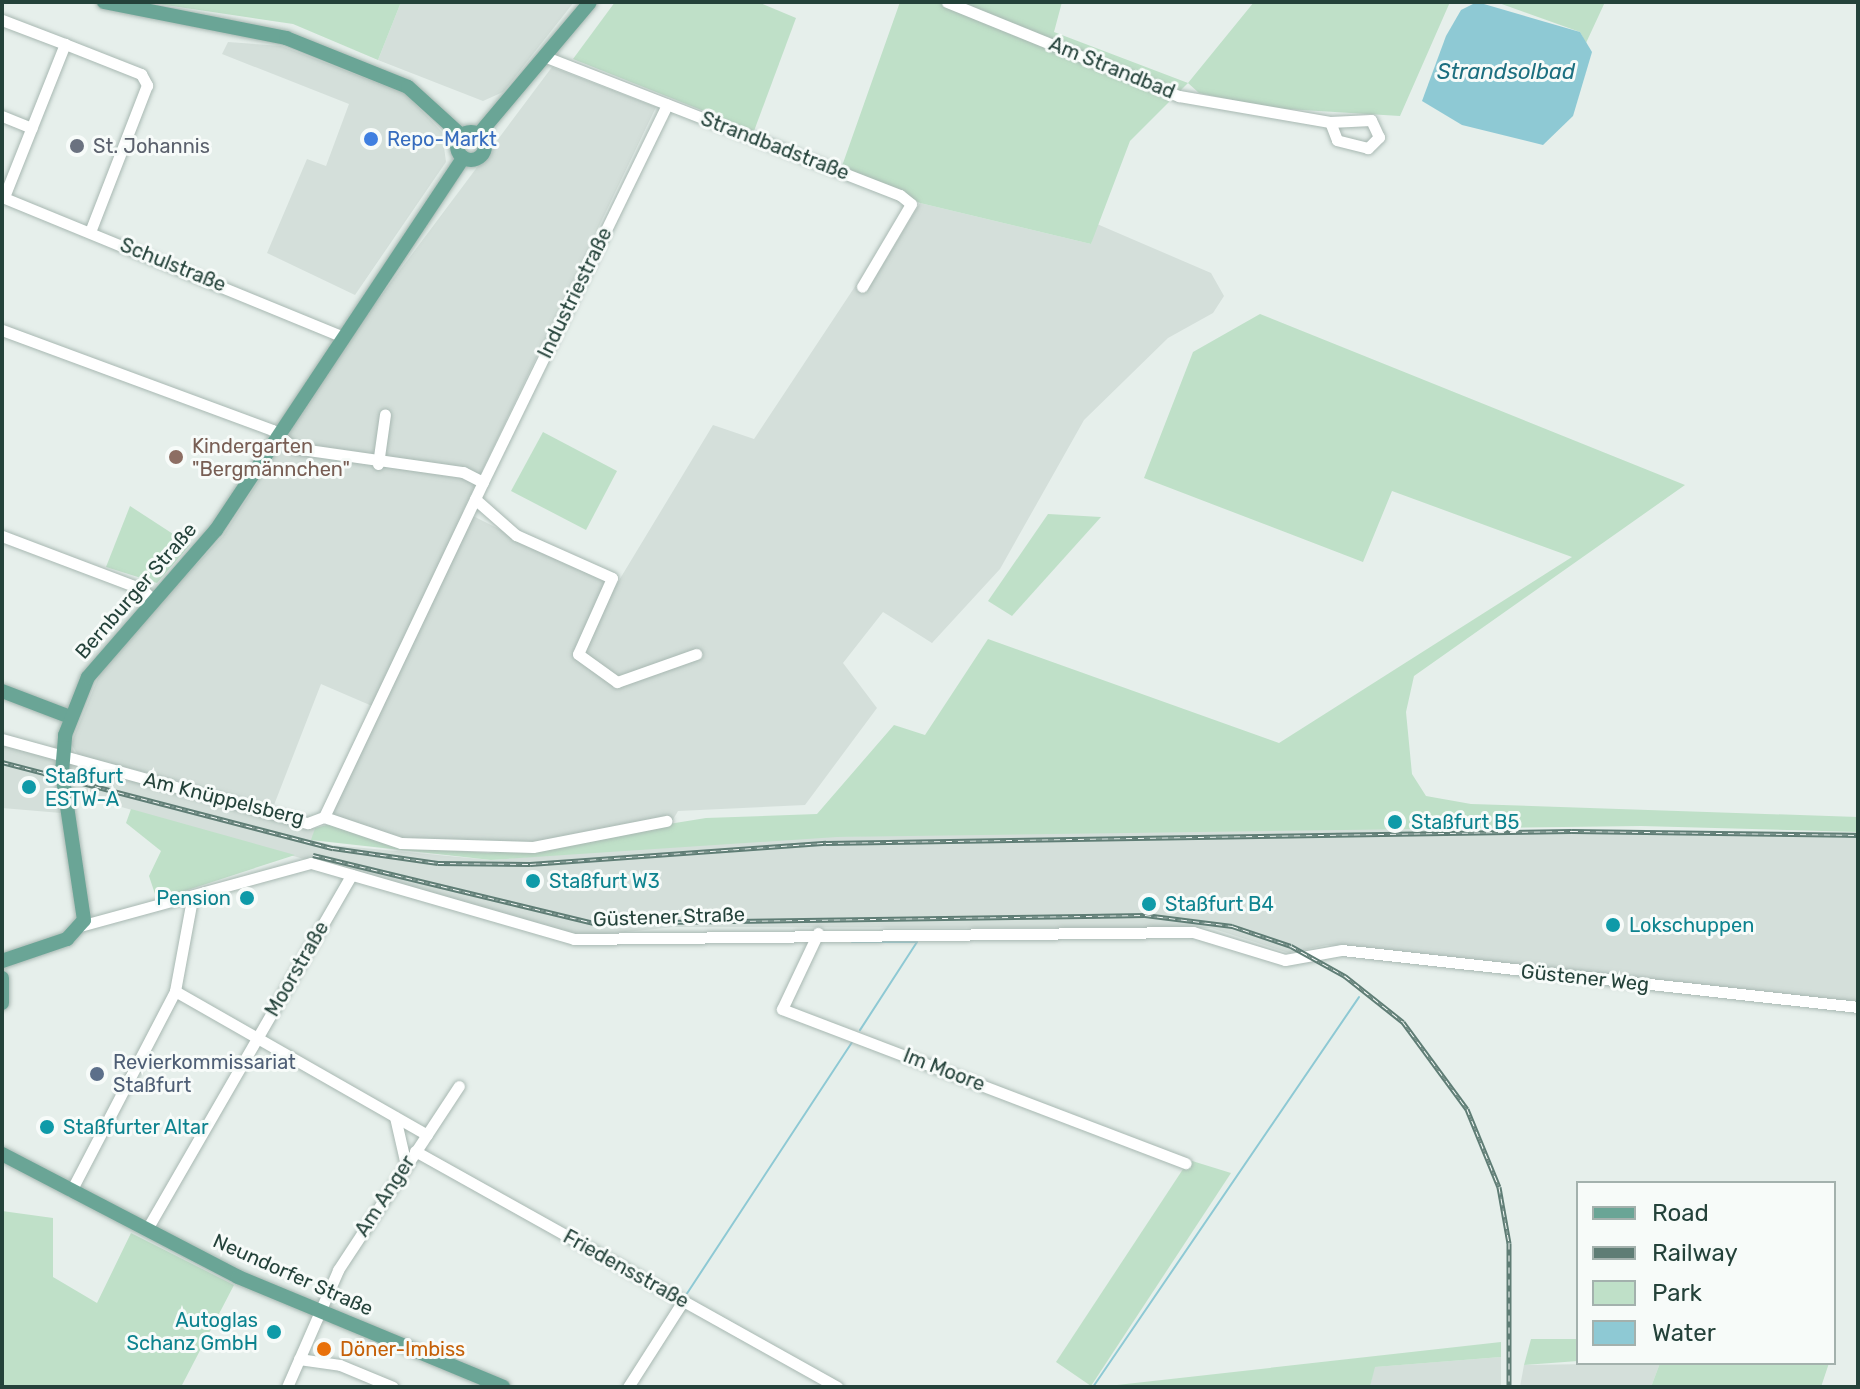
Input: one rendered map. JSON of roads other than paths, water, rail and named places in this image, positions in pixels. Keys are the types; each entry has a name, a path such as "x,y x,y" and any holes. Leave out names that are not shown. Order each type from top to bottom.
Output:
{"main road":[{"path":"104,2 300,43 408,87 461,135 479,134 590,2"},
{"name":"Bernburger Straße","path":"80,926 86,908 63,757 70,717 100,658 216,530 341,336 463,158 481,155 479,134"},
{"path":"461,135 457,147 463,158"},
{"path":"2,691 70,717"},
{"name":"Güstener Straße","path":"2,961 67,939 80,926"},
{"path":"2,978 2,1003"},
{"name":"Neundorfer Straße","path":"2,1154 147,1229 319,1311 503,1387"}],"street":[{"name":"Am Strandbad","path":"947,2 1179,96 1330,122"},
{"path":"2,20 147,78 90,232"},
{"path":"3,197 65,44"},
{"name":"Strandbadstraße","path":"546,57 911,204 862,287"},
{"name":"Industriestraße","path":"324,817 667,104"},
{"path":"2,116 32,128"},
{"name":"Schulstraße","path":"3,197 341,336"},
{"path":"2,330 277,433 294,448 378,464 463,472 483,482"},
{"path":"378,464 385,414"},
{"path":"475,499 516,535 612,578 578,654 617,682 696,654"},
{"path":"2,536 142,589 154,601"},
{"name":"Am Knüppelsberg","path":"2,739 308,823 324,817 401,843 487,850 666,821"},
{"name":"Güstener Straße","path":"80,926 192,899 296,865 351,875 574,939 818,933 1182,931 1285,960 1313,957"},
{"name":"Moorstraße","path":"147,1229 351,875"},
{"path":"71,1191 175,991 192,899"},
{"name":"Im Moore","path":"818,933 782,1009 1186,1163"},
{"name":"Güstener Weg","path":"1313,957 1342,950 1858,1007"},
{"path":"175,991 427,1135"},
{"name":"Am Anger","path":"287,1387 319,1311 406,1165 459,1086"},
{"path":"395,1117 406,1165"},
{"name":"Friedensstraße","path":"415,1151 837,1387"},
{"path":"628,1387 683,1301"},
{"path":"299,1359 340,1365 393,1387"}],"water":[{"name":"Strandsolbad","path":"1477,2 1580,32 1592,52 1573,116 1543,145 1462,125 1422,101 1446,36 1461,10"}],"waterway":[{"path":"852,942 917,942 860,1030"},
{"path":"1093,1387 1359,997"},
{"path":"686,1295 852,1042"}],"railway":[{"path":"2,762 333,848 438,863 530,864 826,843 1572,831 1858,835"},
{"path":"313,855 594,923 1145,915 1232,926 1291,946 1345,976 1403,1022 1467,1109 1499,1187 1509,1243 1509,1387"}],"place":[{"name":"Repo-Markt","path":"371,139"},
{"name":"St. Johannis","path":"77,146"},
{"name":"Kindergarten \"Bergmännchen\"","path":"176,457"},
{"name":"Staßfurt ESTW-A","path":"29,787"},
{"name":"Staßfurt B5","path":"1395,822"},
{"name":"Staßfurt W3","path":"533,881"},
{"name":"Pension","path":"247,898"},
{"name":"Staßfurt B4","path":"1149,904"},
{"name":"Lokschuppen","path":"1613,925"},
{"name":"Revierkommissariat Staßfurt","path":"97,1074"},
{"name":"Staßfurter Altar","path":"47,1127"},
{"name":"Autoglas Schanz GmbH","path":"274,1332"},
{"name":"Döner-Imbiss","path":"324,1349"}]}
